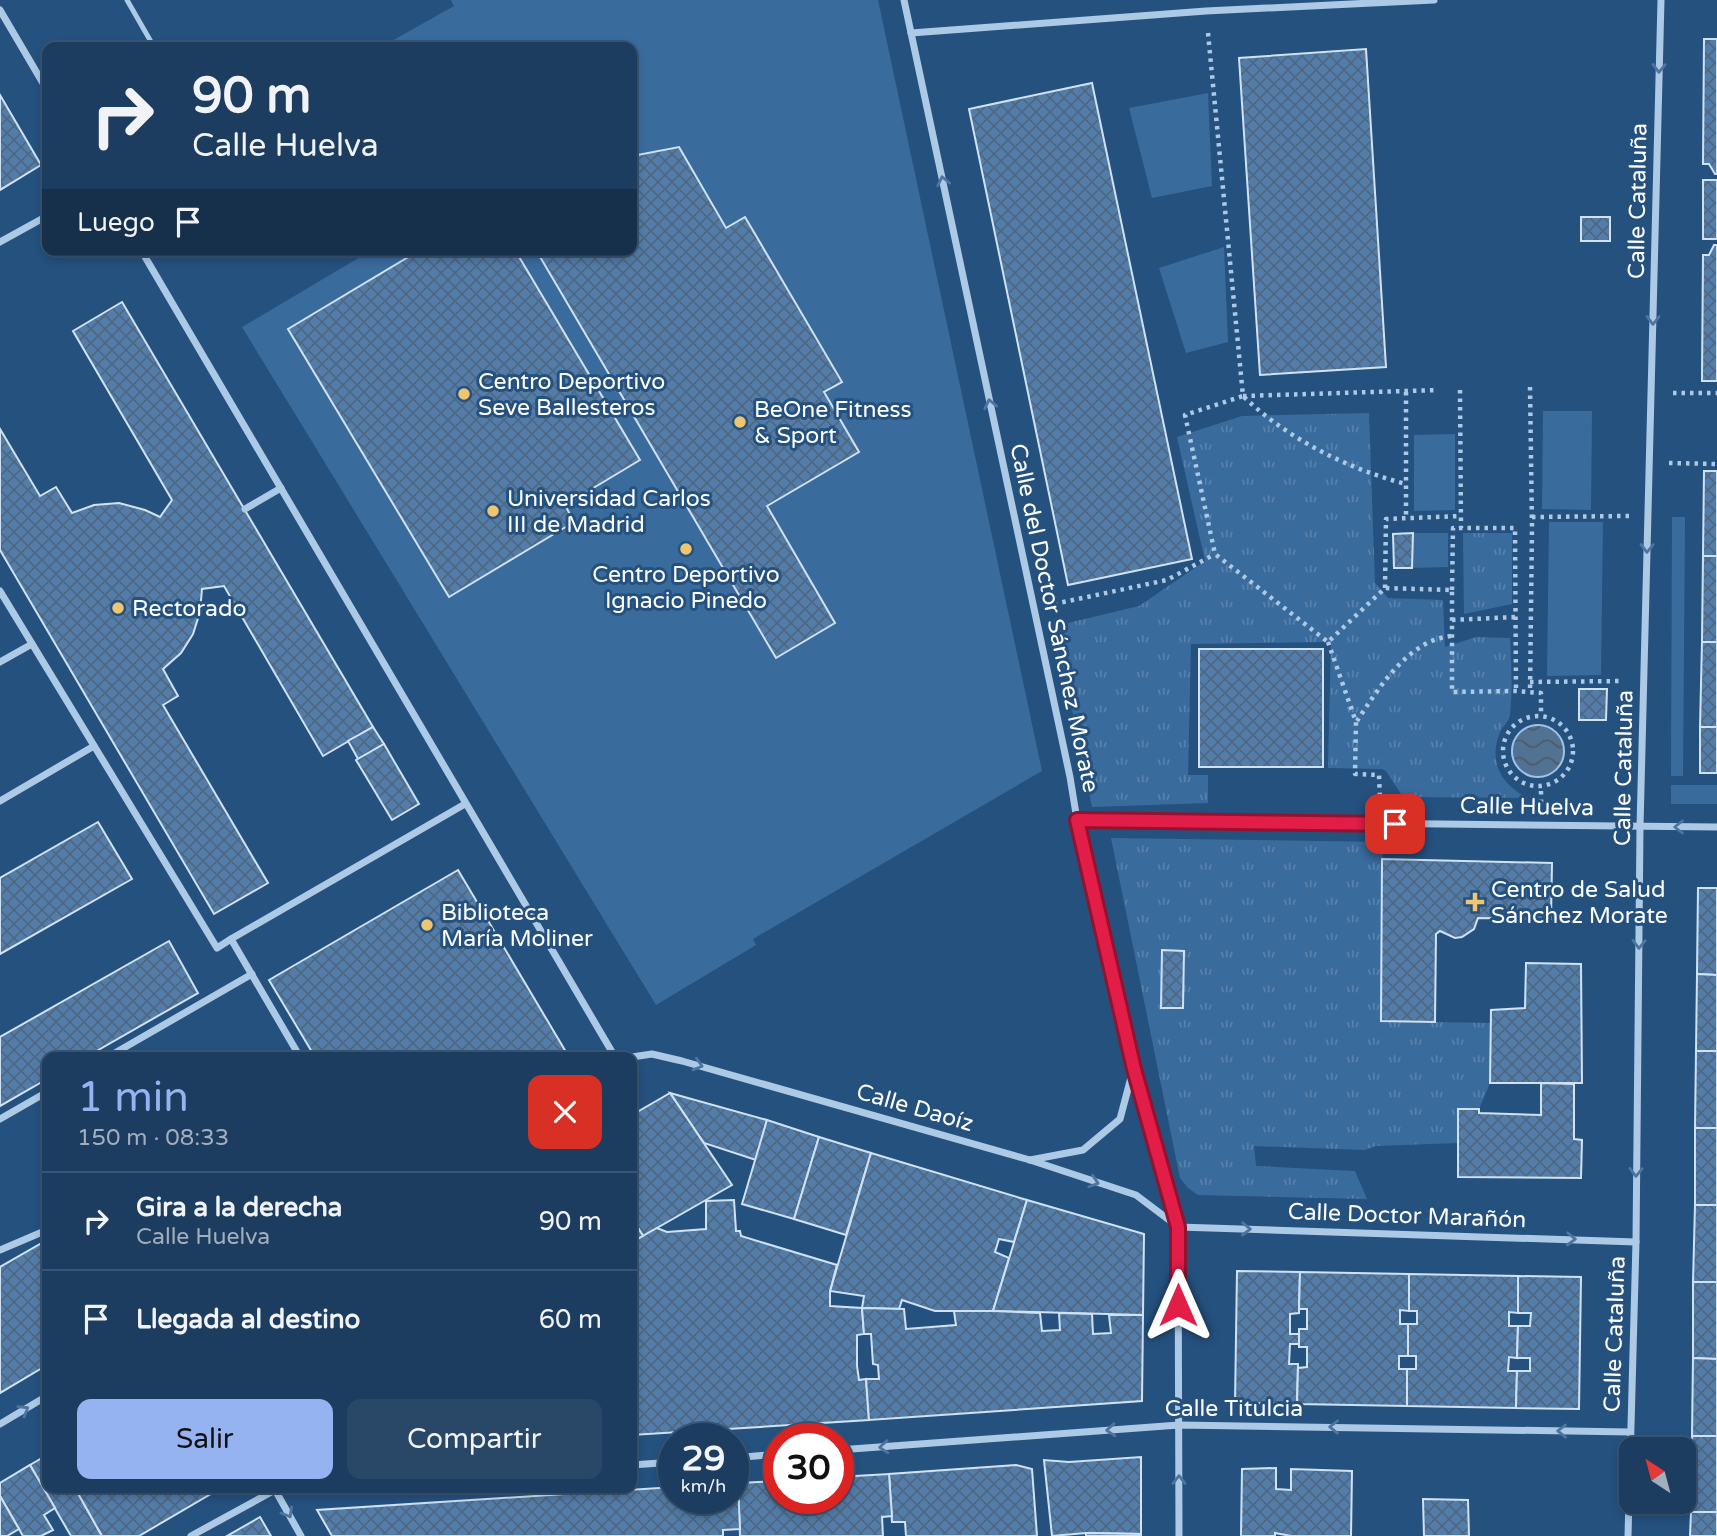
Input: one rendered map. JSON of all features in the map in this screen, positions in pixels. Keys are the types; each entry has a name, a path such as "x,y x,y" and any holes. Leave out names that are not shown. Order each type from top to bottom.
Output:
{"street":[{"name":"Calle del Doctor Sánchez Morate","path":"904,0 1077,820 1134,1069 1178,1227 1179,1536"},
{"path":"911,33 1206,11 1434,0"},
{"name":"Calle Cataluña","path":"1628,1536 1636,1242 1640,827 1661,0"},
{"path":"0,10 42,81"},
{"path":"0,242 42,219"},
{"path":"145,256 612,1052"},
{"path":"245,509 281,488"},
{"path":"0,591 217,948 465,804"},
{"path":"0,662 32,644"},
{"path":"0,801 94,747"},
{"name":"Calle Huelva","path":"1077,820 1717,827"},
{"path":"231,939 297,1052"},
{"path":"117,1052 252,974"},
{"name":"Calle Daoíz","path":"637,1057 652,1054 682,1061 1030,1160 1136,1195 1178,1227"},
{"path":"1030,1160 1083,1150 1120,1119 1134,1069"},
{"path":"0,1119 42,1095"},
{"name":"Calle Doctor Marañón","path":"1178,1227 1636,1242"},
{"path":"0,1250 42,1232"},
{"path":"0,1423 42,1399"},
{"name":"Calle Titulcia","path":"854,1449 1179,1425 1630,1432"},
{"path":"637,1465 658,1463"},
{"path":"191,1536 267,1493"},
{"path":"276,1493 301,1536"}],"lane":[{"path":"127,0 150,42"}],"path":[{"path":"1206,11 1243,396 1264,415 1306,442 1371,475 1406,484"},
{"path":"1530,387 1530,692"},
{"path":"1393,800 1380,800 1379,775 1355,774 1356,722 1328,642 1216,554 1185,415 1243,396 1438,390"},
{"path":"1460,390 1461,528"},
{"path":"1406,391 1406,517"},
{"path":"1651,393 1717,393"},
{"path":"1649,463 1717,464"},
{"path":"1385,588 1386,519 1461,516"},
{"path":"1532,517 1648,516"},
{"path":"1516,691 1515,528 1453,528 1452,692 1541,693 1541,716"},
{"path":"1034,608 1167,580 1216,554"},
{"path":"1328,642 1385,588 1452,590"},
{"path":"1452,620 1516,617"},
{"path":"1356,722 1389,674 1434,640 1452,636"},
{"path":"1530,682 1644,681"},
{"path":"1541,716 1557,720 1566,728 1573,750 1573,761 1567,772 1559,780 1541,786 1525,784 1515,778 1507,769 1503,746 1514,726 1523,719 1541,716"},
{"path":"1530,804 1541,804 1541,786"}],"green space":[{"name":"Centro Deportivo Ignacio Pinedo","path":"451,0 878,0 1042,771 753,939 756,945 656,1005 242,327 362,256 637,256 637,42 390,42 454,6"},
{"path":"1208,93 1212,186 1152,198 1129,108"},
{"path":"1224,247 1228,342 1186,353 1159,268"},
{"path":"1543,411 1592,411 1591,510 1542,509"},
{"path":"1369,413 1375,583 1388,598 1443,600 1445,647 1476,637 1510,638 1510,714 1500,732 1496,762 1504,779 1528,798 1403,797 1382,769 1328,768 1331,642 1191,644 1188,775 1208,775 1208,803 1092,807 1055,626 1139,606 1205,561 1177,437 1242,416"},
{"path":"1455,434 1455,510 1414,511 1414,435"},
{"path":"1672,517 1685,517 1683,776 1671,776"},
{"path":"1549,522 1603,522 1601,675 1547,676"},
{"path":"1413,533 1448,533 1448,567 1412,568"},
{"path":"1463,533 1512,533 1512,604 1464,614"},
{"path":"1671,785 1717,785 1717,804 1671,804"},
{"path":"1111,838 1383,842 1381,1021 1491,1023 1490,1083 1479,1109 1458,1109 1458,1143 1376,1146 1365,1150 1254,1146 1256,1166 1355,1171 1367,1199 1198,1195 1188,1188 1180,1178"}],"water":[{"path":"1538,725 1548,727 1556,733 1562,741 1562,761 1556,769 1548,775 1538,777 1528,775 1520,769 1514,761 1512,751 1514,741 1520,733 1528,727"}],"building":[{"path":"1704,39 1717,39 1717,174 1709,164 1703,164"},
{"path":"1366,49 1386,367 1260,375 1239,58"},
{"path":"1092,83 1192,559 1068,585 969,109"},
{"path":"0,95 41,165 0,190"},
{"name":"BeOne Fitness & Sport","path":"679,147 726,228 745,217 842,382 824,392 859,452 767,506 835,623 776,658 540,256 637,256 637,155"},
{"path":"1703,180 1717,180 1717,239 1703,239"},
{"path":"1581,217 1610,217 1610,241 1581,241"},
{"path":"1714,245 1717,245 1717,381 1702,381 1703,255 1709,255"},
{"name":"Centro Deportivo Seve Ballesteros","path":"410,256 519,256 640,460 565,505 574,522 449,597 288,329"},
{"name":"Rectorado","path":"122,302 373,727 323,756 224,586 202,589 200,612 193,634 181,653 163,669 178,696 163,705 268,883 214,914 0,550 0,429 40,496 56,487 72,513 94,505 119,503 160,517 172,500 73,331"},
{"path":"1704,471 1717,471 1717,556 1703,556"},
{"path":"1413,533 1412,568 1394,568 1393,534"},
{"path":"1703,556 1717,556 1717,642 1702,642"},
{"path":"1702,642 1717,642 1717,727 1700,727"},
{"path":"1199,649 1323,649 1323,767 1199,767"},
{"path":"1579,689 1607,689 1606,720 1579,720"},
{"path":"373,727 384,744 358,759 348,741"},
{"path":"1700,727 1717,727 1717,773 1700,773"},
{"path":"384,744 419,804 392,820 356,760"},
{"path":"98,822 132,879 0,954 0,878"},
{"path":"1382,859 1552,863 1551,919 1478,918 1474,929 1462,937 1455,938 1440,931 1436,934 1435,1022 1381,1021"},
{"name":"Biblioteca María Moliner","path":"458,870 566,1052 312,1052 269,980"},
{"path":"1698,888 1717,888 1717,975 1697,974"},
{"path":"169,941 198,993 95,1052 42,1052 42,1082 0,1106 0,1037"},
{"path":"1162,950 1184,951 1183,1008 1161,1008"},
{"path":"1526,963 1581,964 1582,1083 1490,1083 1491,1010 1525,1008"},
{"path":"1697,974 1717,975 1717,1051 1696,1051"},
{"path":"1696,1051 1717,1051 1717,1128 1695,1128"},
{"path":"1541,1083 1574,1084 1574,1139 1582,1140 1581,1178 1458,1177 1458,1109 1479,1109 1479,1113 1541,1115"},
{"path":"670,1093 767,1120 756,1160 704,1143"},
{"path":"670,1093 732,1185 643,1236 637,1226 637,1112"},
{"path":"767,1120 819,1137 794,1219 742,1204"},
{"path":"1695,1128 1717,1128 1717,1205 1695,1205"},
{"path":"819,1137 871,1153 846,1235 794,1219"},
{"path":"871,1153 1027,1200 1014,1242 999,1239 995,1252 1009,1258 993,1311 935,1311 902,1300 899,1309 862,1308 864,1296 830,1291"},
{"path":"734,1200 736,1231 740,1231 741,1236 837,1265 830,1291 830,1306 862,1308 864,1334 857,1335 857,1366 859,1380 866,1379 869,1420 763,1423 763,1427 749,1428 749,1423 658,1423 658,1433 637,1435 637,1239 657,1228 667,1232 706,1229 706,1201"},
{"path":"1027,1200 1144,1234 1143,1315 993,1311"},
{"path":"1695,1205 1717,1205 1717,1282 1693,1282"},
{"path":"637,1226 643,1236 637,1239"},
{"path":"42,1243 42,1368 0,1393 0,1267"},
{"path":"1237,1271 1300,1272 1299,1313 1290,1314 1290,1334 1299,1334 1299,1344 1290,1344 1289,1364 1298,1364 1297,1404 1235,1403"},
{"path":"1300,1272 1409,1274 1409,1311 1400,1310 1400,1324 1408,1324 1408,1356 1399,1356 1399,1369 1407,1369 1407,1406 1297,1404 1298,1368 1307,1367 1307,1347 1299,1347 1299,1329 1307,1329 1307,1309 1299,1309"},
{"path":"1409,1274 1518,1276 1518,1313 1509,1312 1509,1326 1518,1326 1517,1358 1509,1357 1508,1371 1517,1371 1516,1408 1407,1406 1407,1369 1416,1369 1416,1356 1408,1356 1408,1324 1417,1324 1417,1311 1409,1311"},
{"path":"1518,1276 1581,1277 1579,1409 1516,1408 1517,1371 1530,1371 1530,1358 1517,1358 1518,1326 1530,1326 1531,1313 1518,1313"},
{"path":"1693,1282 1717,1282 1717,1359 1693,1358"},
{"path":"862,1308 904,1309 906,1329 956,1325 954,1311 1040,1313 1042,1331 1060,1330 1059,1313 1092,1314 1093,1334 1111,1333 1109,1315 1143,1315 1142,1401 869,1420 866,1379 879,1379 878,1365 873,1364 871,1334 864,1334"},
{"path":"1693,1358 1717,1359 1717,1436 1692,1436"},
{"path":"1717,1436 1717,1512 1696,1512 1696,1437 1692,1437"},
{"path":"1141,1457 1141,1534 1086,1533 1052,1536 1044,1460 1069,1462"},
{"path":"42,1458 42,1486 30,1465"},
{"path":"30,1465 42,1486 42,1493 46,1493 55,1508 44,1515 53,1530 41,1536 23,1536 0,1496 0,1483"},
{"path":"1016,1465 1032,1469 1037,1536 906,1536 905,1522 892,1522 889,1474"},
{"path":"1276,1468 1276,1489 1291,1490 1291,1469 1352,1471 1351,1536 1291,1536 1275,1533 1275,1536 1241,1536 1242,1469"},
{"path":"889,1474 892,1516 882,1517 883,1536 740,1536 739,1514 749,1514 749,1482 763,1482 763,1514 854,1514 854,1476"},
{"path":"658,1488 658,1514 739,1514 740,1529 723,1530 723,1536 332,1536 317,1510 581,1493 637,1493 637,1489"},
{"path":"46,1493 78,1493 102,1536 71,1536"},
{"path":"78,1493 212,1493 139,1536 102,1536"},
{"path":"0,1496 19,1529 7,1536 0,1536"},
{"path":"1423,1499 1468,1500 1469,1536 1424,1536"},
{"path":"1717,1512 1717,1536 1690,1536 1691,1514"},
{"path":"260,1517 271,1536 227,1536"},
{"path":"1086,1533 1141,1534 1141,1536 1086,1536"}],"place":[{"name":"Centro Deportivo Seve Ballesteros","path":"464,394"},
{"name":"BeOne Fitness & Sport","path":"740,422"},
{"name":"Universidad Carlos III de Madrid","path":"493,511"},
{"name":"Centro Deportivo Ignacio Pinedo","path":"686,549"},
{"name":"Rectorado","path":"118,608"},
{"name":"Centro de Salud Sánchez Morate","path":"1475,902"},
{"name":"Biblioteca María Moliner","path":"427,925"}],"route":[{"path":"1178,1305 1178,1227 1134,1069 1077,820 1395,824"}]}
